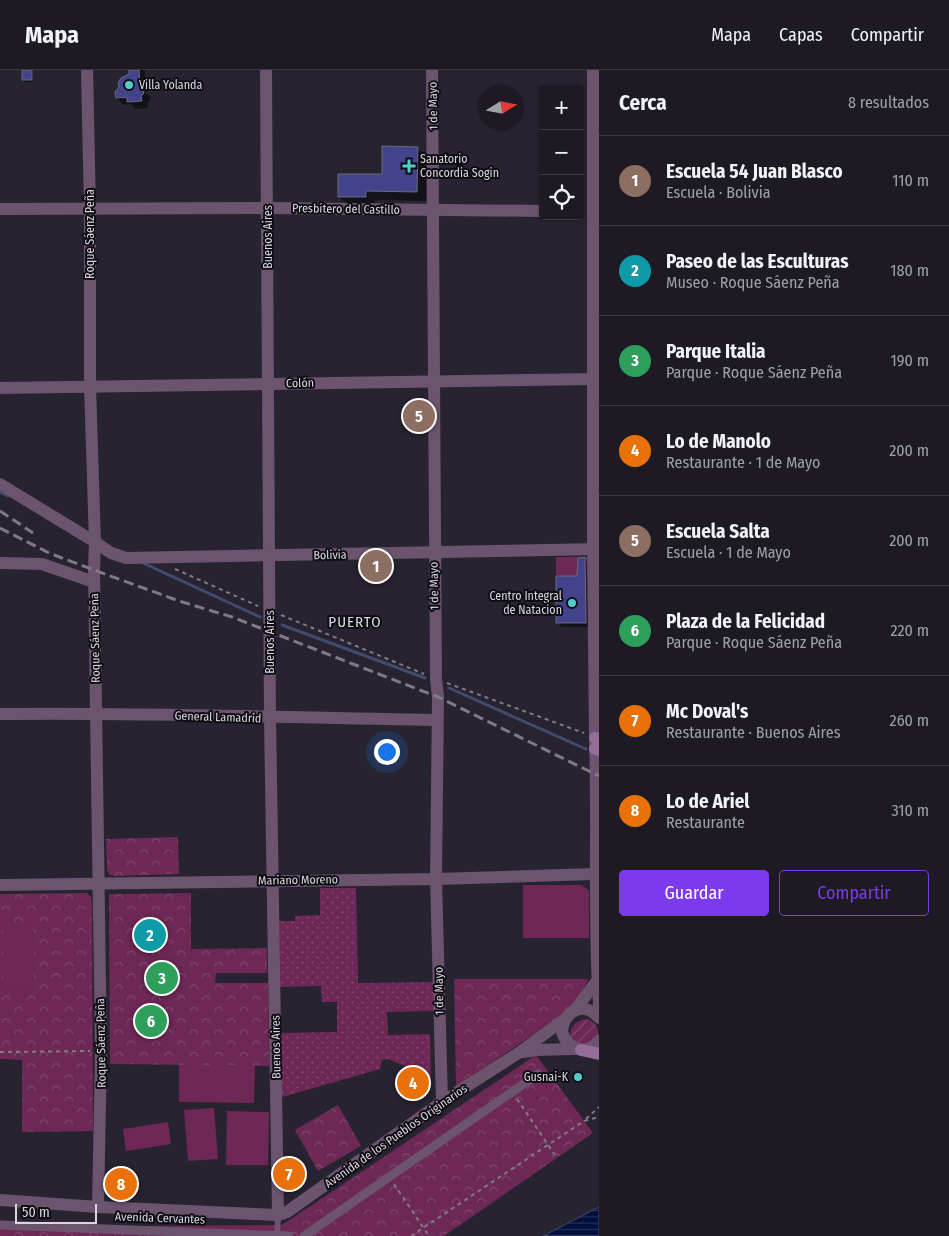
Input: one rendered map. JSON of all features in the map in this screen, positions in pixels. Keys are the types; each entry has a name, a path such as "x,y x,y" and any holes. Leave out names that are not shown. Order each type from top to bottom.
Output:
{"main road":[{"path":"578,1049 599,1054"}],"street":[{"name":"Roque Sáenz Peña","path":"86,70 90,209 90,386 95,542 101,1051 98,1207"},
{"name":"Buenos Aires","path":"266,70 270,718 278,1215"},
{"name":"1 de Mayo","path":"432,70 434,553 438,698 436,720 436,879 442,1102"},
{"path":"593,70 591,212 596,379 596,874 599,1005"},
{"name":"Presbítero del Castillo","path":"0,209 268,208 539,212"},
{"name":"Colón","path":"0,388 596,379"},
{"name":"Bolivia","path":"0,484 111,553 126,558 596,549"},
{"path":"0,564 42,564 94,582"},
{"name":"General Lamadrid","path":"0,714 96,713 436,720"},
{"name":"Mariano Moreno","path":"0,885 436,879 596,874"},
{"name":"Avenida de los Pueblos Originarios","path":"278,1215 287,1212 442,1102 520,1052 569,1015 597,981"},
{"path":"599,1018 591,1011 579,1009 569,1015 562,1025 564,1039 578,1049 594,1046 599,1041"},
{"name":"Avenida de los Pueblos Originarios","path":"520,1052 578,1049"},
{"path":"304,1236 538,1074"},
{"path":"0,1200 98,1207 278,1215"},
{"name":"Avenida Cervantes","path":"0,1225 289,1236"}],"lane":[{"path":"277,1236 278,1215"}],"path":[{"path":"175,569 270,611 597,744"},
{"path":"0,1052 101,1051"},
{"path":"512,1092 555,1155"},
{"path":"410,1236 584,1121 599,1107"},
{"path":"584,1121 599,1117"},
{"path":"389,1177 429,1236"}],"green space":[{"name":"Centro Integral de Natacion","path":"556,557 586,557 588,560 587,623 556,623"},
{"path":"178,837 179,874 115,876 110,875 107,871 106,839"},
{"path":"523,885 581,885 589,890 589,938 523,938"},
{"path":"320,888 356,888 358,983 434,982 434,1011 387,1012 388,1035 430,1034 431,1077 388,1059 382,1060 380,1069 282,1097 281,1033 337,1032 337,1002 322,1002 321,986 280,987 279,921 295,921 295,916 320,915"},
{"path":"87,893 92,902 93,1131 22,1132 22,1060 0,1059 0,894"},
{"path":"191,893 191,949 267,948 267,973 216,973 215,983 268,983 269,1066 110,1064 109,894"},
{"path":"33,921 34,991 3,992 3,922"},
{"path":"454,979 589,979 579,996 562,1015 456,1087"},
{"path":"586,1019 596,1025 598,1037 584,1047 574,1041 570,1033 575,1023"},
{"path":"536,1055 593,1133 444,1236 0,1236 0,1227 282,1225"},
{"path":"179,1065 255,1065 254,1103 179,1102"},
{"path":"338,1105 361,1146 318,1171 295,1130"},
{"path":"214,1108 218,1159 188,1161 184,1110"},
{"path":"227,1111 269,1112 268,1165 226,1165"},
{"path":"168,1122 171,1144 126,1151 123,1129"}],"shaded area":[{"path":"599,1207 599,1236 543,1236"}],"building":[{"path":"22,70 32,70 32,80 22,80"},
{"name":"Villa Yolanda","path":"129,70 139,70 140,87 143,88 144,93 141,96 142,101 127,102 127,97 116,98 115,92 119,87 118,83 121,78 129,74"},
{"name":"Sanatorio Concordia Sogin","path":"382,146 418,147 417,192 366,191 366,197 338,197 338,174 382,174"},
{"name":"Centro Integral de Natacion","path":"585,557 586,623 556,623 556,576 577,576 578,558"},
{"path":"133,1179 134,1190 113,1191 109,1188 109,1180"}],"waterway":[{"path":"0,492 8,496"},
{"path":"143,563 260,617"},
{"path":"282,625 425,678"},
{"path":"449,688 586,749"}],"railway":[{"path":"0,511 33,533"},
{"path":"0,528 49,553 179,601 232,617 438,697 599,776"}],"place":[{"name":"Villa Yolanda","path":"129,85"},
{"name":"Sanatorio Concordia Sogin","path":"409,166"},
{"name":"Escuela Salta","path":"419,416"},
{"name":"Escuela 54 Juan Blasco","path":"376,566"},
{"name":"Centro Integral de Natacion","path":"572,603"},
{"name":"Paseo de las Esculturas","path":"150,935"},
{"name":"Parque Italia","path":"162,978"},
{"name":"Plaza de la Felicidad","path":"151,1021"},
{"name":"Gusnai-K","path":"578,1077"},
{"name":"Lo de Manolo","path":"413,1083"},
{"name":"Mc Doval's","path":"289,1174"},
{"name":"Lo de Ariel","path":"121,1184"}],"district":[{"name":"PUERTO","path":"355,622"}]}
